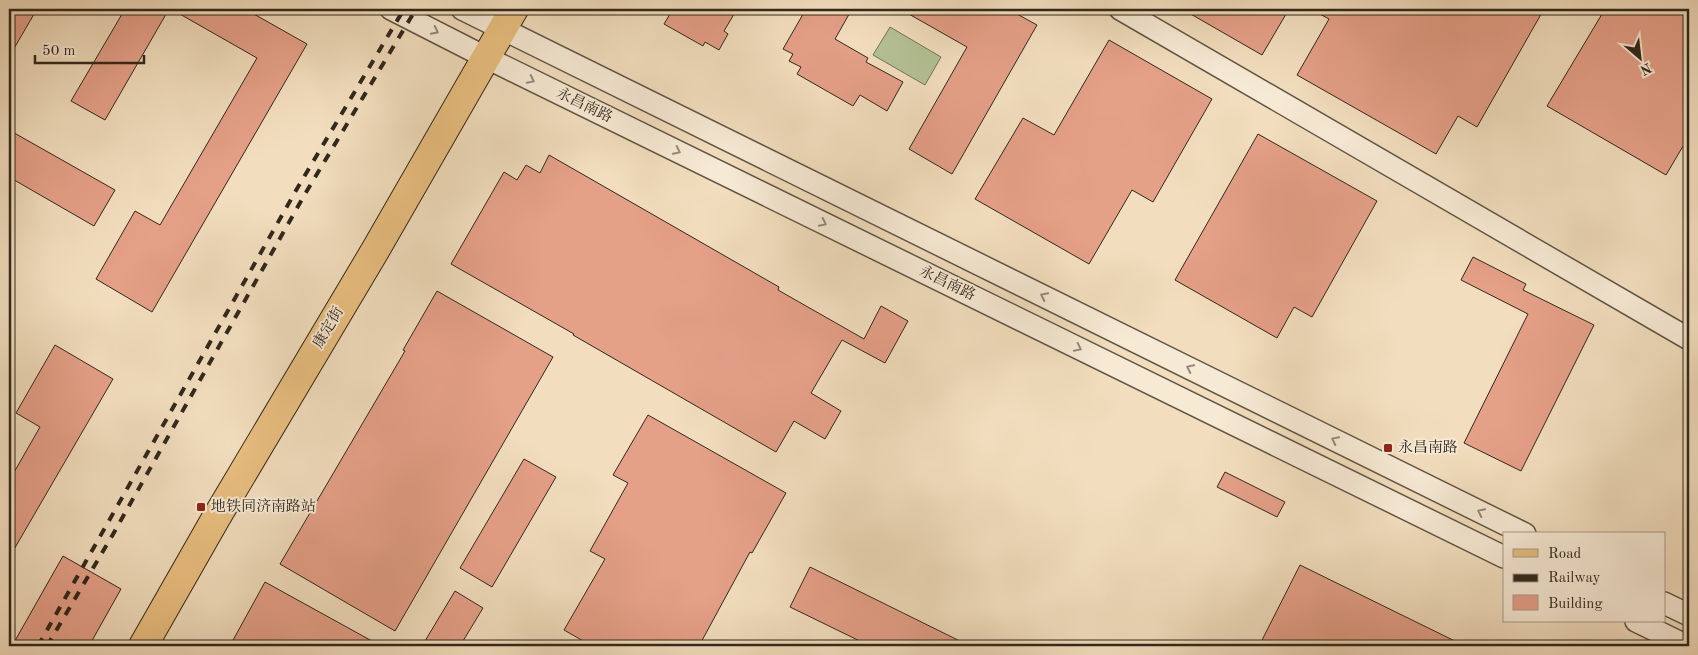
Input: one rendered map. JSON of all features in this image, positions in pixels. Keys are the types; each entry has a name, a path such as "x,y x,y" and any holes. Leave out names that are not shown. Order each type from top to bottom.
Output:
{"main road":[{"name":"康定街","path":"143,646 216,518 366,266 508,19"}],"street":[{"name":"永昌南路","path":"391,9 487,58 1503,557"},
{"path":"462,9 508,19 1521,532"},
{"path":"1120,9 1689,339"},
{"path":"1666,604 1689,615"},
{"path":"1638,622 1687,646"}],"green space":[{"path":"890,27 941,57 925,85 873,55"}],"building":[{"path":"9,9 37,9 9,57"},
{"path":"125,9 169,9 105,120 71,101"},
{"path":"171,9 245,9 307,44 152,312 96,279 135,211 160,225 257,58"},
{"path":"673,9 737,9 724,31 728,34 719,50 705,42 703,46 664,24"},
{"path":"806,9 852,9 835,39 868,58 866,62 903,82 887,111 860,95 853,106 797,74 801,67 789,61 793,54 783,49"},
{"path":"900,9 1008,9 1037,25 952,174 909,149 967,47"},
{"path":"1182,9 1289,9 1262,55"},
{"path":"1311,9 1544,9 1477,127 1458,116 1436,154 1297,75 1329,19"},
{"path":"1605,9 1689,9 1689,136 1666,175 1547,106"},
{"path":"1109,40 1212,99 1153,202 1132,190 1089,264 975,199 1023,118 1054,135"},
{"path":"9,130 115,190 94,226 9,177"},
{"path":"1258,134 1377,201 1312,317 1294,307 1277,338 1175,280"},
{"path":"549,155 779,287 778,290 864,339 881,306 908,321 885,363 842,340 811,393 841,411 825,439 794,421 776,452 451,264 504,172 517,180 526,165 540,173"},
{"path":"1473,257 1526,284 1523,290 1594,325 1521,471 1464,443 1528,314 1461,280"},
{"path":"437,291 553,357 395,631 280,564 405,351 403,350"},
{"path":"55,345 113,379 9,558 9,481 40,427 16,413"},
{"path":"648,415 786,493 752,553 750,552 699,646 592,646 564,630 605,559 590,551 628,483 613,475"},
{"path":"524,459 556,477 492,587 460,568"},
{"path":"1225,472 1285,502 1277,517 1217,487"},
{"path":"63,556 121,589 89,646 12,646"},
{"path":"1300,565 1465,646 1259,646"},
{"path":"810,567 970,646 870,646 790,607"},
{"path":"265,582 381,646 240,646 232,642"},
{"path":"455,591 483,608 460,646 422,646"}],"railway":[{"path":"38,646 298,187 404,9"},
{"path":"47,646 112,536 305,194 416,9"}],"place":[{"name":"永昌南路","path":"1388,448"},
{"name":"地铁同济南路站","path":"201,507"}]}
